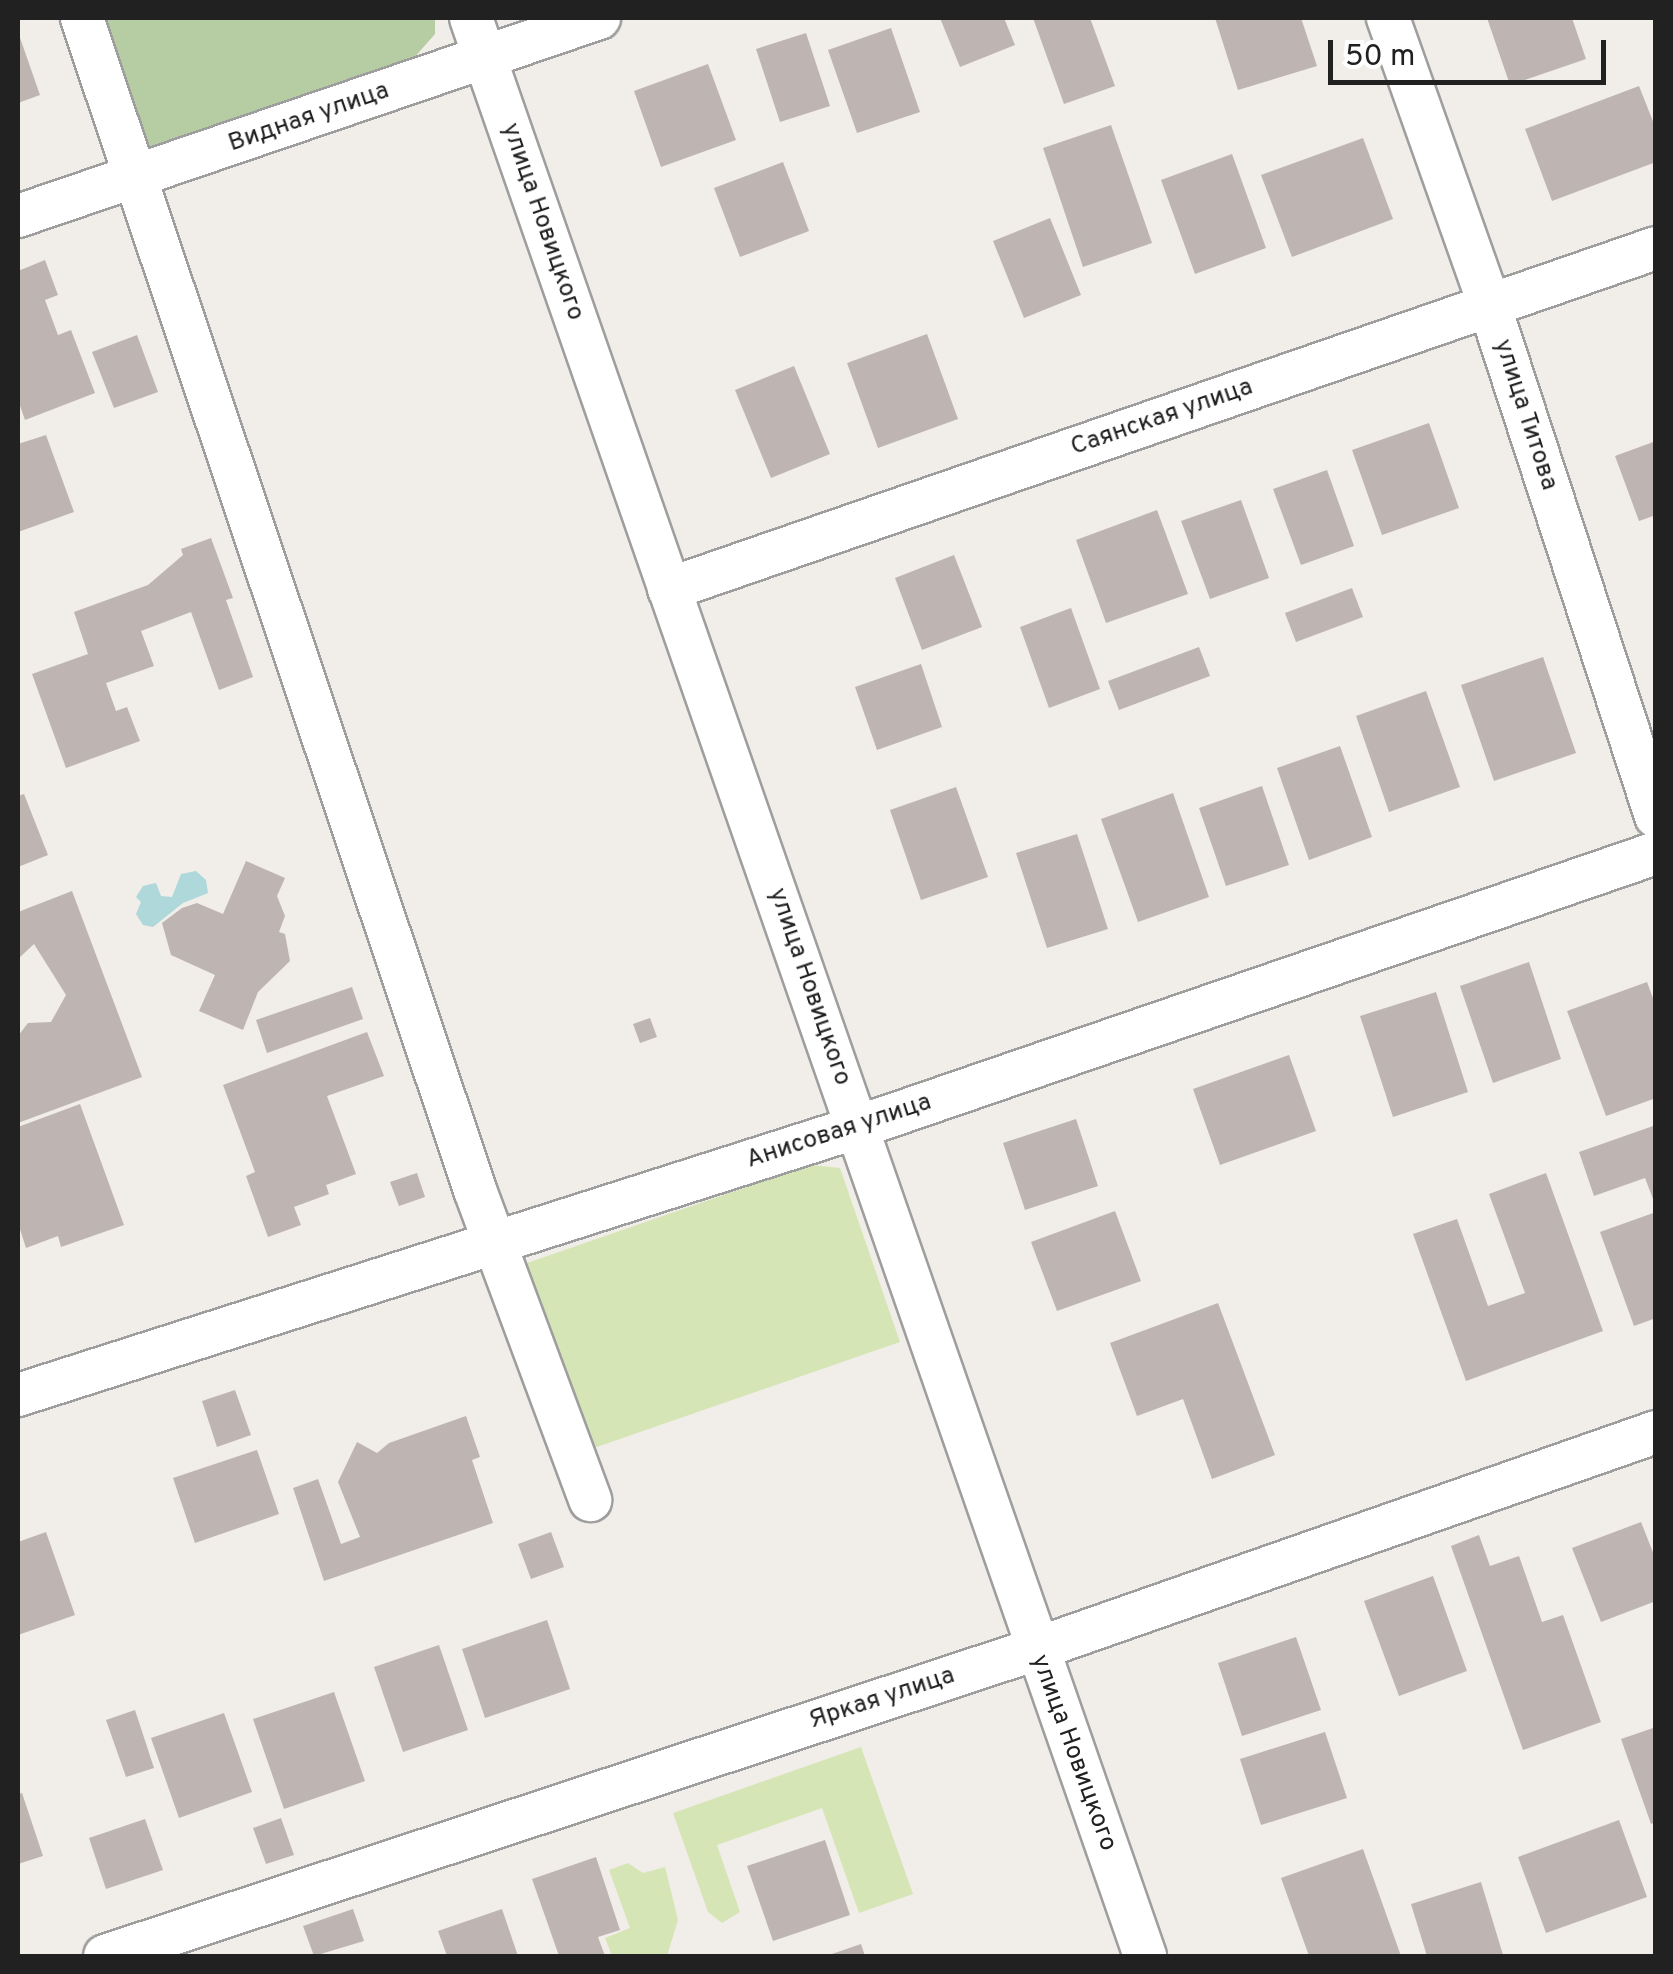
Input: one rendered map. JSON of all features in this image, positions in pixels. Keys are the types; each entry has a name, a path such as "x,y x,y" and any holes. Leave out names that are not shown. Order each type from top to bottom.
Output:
{"street":[{"path":"82,18 496,1245 590,1500"},
{"name":"Видная улица","path":"18,216 136,179 478,37 599,18"},
{"name":"улица Титова","path":"1388,18 1489,304 1656,816"},
{"name":"улица Новицкого","path":"478,37 1145,1956"},
{"name":"Саянская улица","path":"669,589 1656,248"},
{"name":"Анисовая улица","path":"18,1395 858,1128 1656,853"},
{"name":"Яркая улица","path":"106,1956 1036,1648 1656,1432"}],"green space":[{"path":"98,18 435,18 435,34 413,59 163,154 145,149"},
{"path":"810,1165 840,1168 900,1342 591,1449 527,1263"},
{"path":"861,1747 913,1894 859,1913 822,1808 717,1845 740,1912 722,1923 708,1912 673,1813"},
{"path":"628,1863 643,1873 665,1867 678,1920 667,1956 612,1956 605,1938 630,1928 609,1870"}],"water":[{"path":"196,871 206,880 208,893 183,903 153,927 143,925 136,914 141,902 136,897 143,886 156,883 161,896 172,897 181,874"}],"building":[{"path":"940,18 1004,18 1015,45 960,67"},
{"path":"1033,18 1090,18 1115,86 1064,104"},
{"path":"1215,18 1301,18 1317,66 1238,90"},
{"path":"1487,18 1572,18 1586,59 1510,85"},
{"path":"891,28 920,112 857,133 828,50"},
{"path":"18,32 40,95 18,103"},
{"path":"806,33 830,106 780,122 756,49"},
{"path":"708,64 736,140 661,167 634,91"},
{"path":"1639,86 1656,129 1656,162 1552,201 1525,129"},
{"path":"1111,125 1152,243 1083,267 1043,148"},
{"path":"1363,138 1393,219 1292,257 1261,175"},
{"path":"1232,154 1266,248 1195,274 1161,180"},
{"path":"783,162 809,231 740,257 714,188"},
{"path":"1050,218 1081,295 1024,318 993,241"},
{"path":"45,260 58,295 45,300 58,335 71,330 95,393 25,420 18,400 18,271"},
{"path":"927,334 958,419 878,448 847,363"},
{"path":"137,335 158,392 114,408 92,352"},
{"path":"794,366 830,454 771,478 735,390"},
{"path":"1429,423 1459,508 1382,535 1352,450"},
{"path":"46,435 74,512 18,532 18,444"},
{"path":"1656,441 1656,515 1639,521 1615,456"},
{"path":"1327,470 1354,546 1301,565 1273,489"},
{"path":"1241,500 1269,578 1210,599 1181,521"},
{"path":"1157,510 1188,594 1106,623 1076,540"},
{"path":"211,538 233,598 226,600 253,677 219,690 191,612 141,631 154,666 106,683 116,711 127,707 140,741 66,768 32,674 88,654 74,612 148,585 183,555 181,549"},
{"path":"954,555 982,627 922,650 895,578"},
{"path":"1352,588 1363,617 1296,642 1285,613"},
{"path":"1071,608 1100,689 1049,708 1020,627"},
{"path":"1199,647 1210,676 1119,710 1108,681"},
{"path":"1543,657 1576,753 1494,781 1461,685"},
{"path":"921,664 942,727 877,750 855,687"},
{"path":"1426,691 1460,787 1389,812 1356,716"},
{"path":"1340,746 1372,837 1309,860 1277,768"},
{"path":"1262,786 1289,865 1226,886 1199,808"},
{"path":"956,787 988,877 921,900 890,810"},
{"path":"1173,793 1209,897 1138,922 1101,819"},
{"path":"24,794 48,855 18,867 18,796"},
{"path":"1077,834 1108,929 1047,948 1016,853"},
{"path":"246,861 285,878 277,896 285,916 279,932 285,934 290,961 258,992 243,1030 199,1011 215,975 171,955 162,923 182,908 197,903 223,914"},
{"path":"72,891 142,1077 18,1123 18,1036 28,1023 51,1022 66,995 34,944 18,959 18,912"},
{"path":"1529,962 1561,1059 1493,1083 1460,986"},
{"path":"1647,982 1656,1006 1656,1098 1606,1116 1567,1011"},
{"path":"352,987 363,1019 267,1053 256,1020"},
{"path":"1436,992 1468,1092 1393,1117 1360,1016"},
{"path":"650,1018 657,1037 640,1043 633,1024"},
{"path":"367,1032 384,1076 327,1096 356,1174 326,1185 329,1194 294,1207 301,1225 268,1237 246,1176 255,1172 223,1085"},
{"path":"1289,1055 1316,1131 1220,1165 1193,1089"},
{"path":"80,1104 124,1225 61,1247 58,1236 26,1248 18,1223 18,1127"},
{"path":"1076,1119 1098,1186 1025,1210 1003,1143"},
{"path":"1656,1125 1656,1207 1645,1178 1594,1196 1579,1152"},
{"path":"417,1173 425,1197 399,1206 390,1182"},
{"path":"1546,1173 1603,1331 1466,1381 1413,1234 1457,1219 1488,1306 1525,1293 1489,1194"},
{"path":"1115,1211 1141,1281 1057,1311 1031,1242"},
{"path":"1656,1212 1656,1318 1634,1326 1600,1232"},
{"path":"1218,1303 1275,1455 1212,1479 1183,1399 1137,1416 1110,1343"},
{"path":"235,1390 251,1435 217,1447 202,1401"},
{"path":"466,1416 480,1457 472,1460 493,1523 324,1581 293,1488 318,1479 341,1544 360,1537 338,1482 357,1442 377,1453 389,1443"},
{"path":"257,1450 279,1514 195,1543 173,1478"},
{"path":"1641,1522 1656,1560 1656,1601 1601,1622 1572,1548"},
{"path":"46,1532 75,1615 18,1635 18,1542"},
{"path":"551,1532 564,1567 531,1579 518,1544"},
{"path":"1479,1535 1490,1566 1519,1556 1542,1622 1563,1615 1601,1722 1523,1750 1451,1546"},
{"path":"1433,1576 1467,1671 1399,1696 1364,1601"},
{"path":"547,1620 570,1689 485,1718 462,1649"},
{"path":"1296,1637 1321,1710 1242,1736 1218,1663"},
{"path":"439,1645 468,1730 403,1752 374,1667"},
{"path":"334,1692 365,1781 284,1809 253,1719"},
{"path":"135,1710 154,1768 126,1777 106,1720"},
{"path":"224,1713 252,1792 179,1818 151,1738"},
{"path":"1656,1727 1656,1822 1651,1824 1621,1739"},
{"path":"1325,1732 1347,1798 1261,1825 1240,1759"},
{"path":"22,1793 43,1856 18,1864 18,1794"},
{"path":"281,1818 294,1855 266,1864 253,1828"},
{"path":"145,1819 163,1870 106,1889 89,1838"},
{"path":"1619,1820 1647,1897 1546,1933 1518,1857"},
{"path":"825,1840 850,1915 773,1941 747,1866"},
{"path":"1363,1849 1401,1956 1309,1956 1281,1878"},
{"path":"596,1857 620,1930 598,1937 605,1956 559,1956 532,1879"},
{"path":"1481,1882 1503,1955 1427,1956 1411,1904"},
{"path":"353,1909 364,1941 314,1956 303,1926"},
{"path":"502,1909 518,1956 447,1956 438,1931"},
{"path":"861,1944 865,1956 826,1956"}]}
